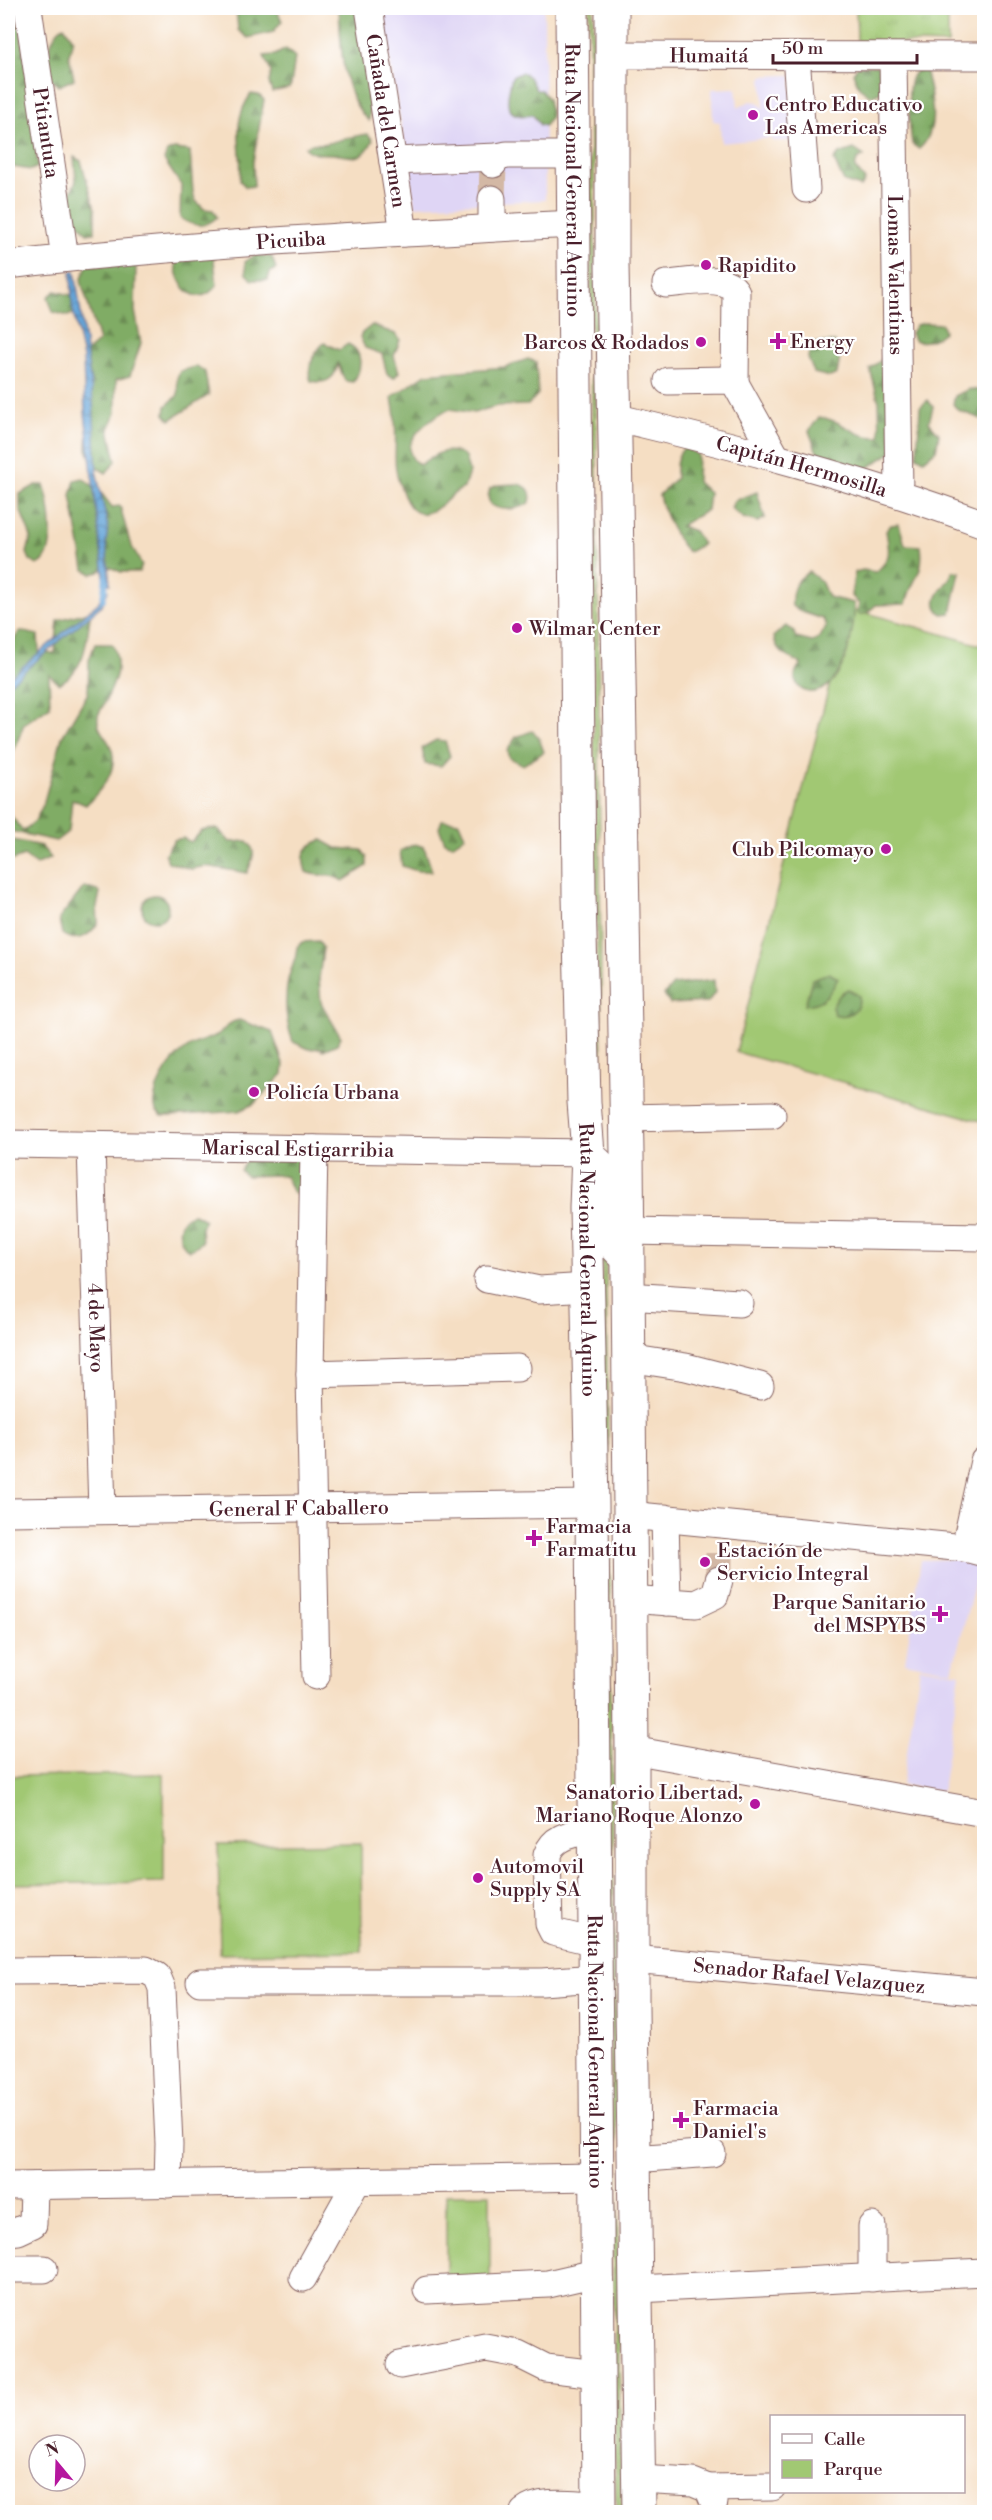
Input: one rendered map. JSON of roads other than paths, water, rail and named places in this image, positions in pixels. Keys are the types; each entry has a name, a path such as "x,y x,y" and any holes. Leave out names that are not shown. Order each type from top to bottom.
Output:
{"highway":[{"name":"Ruta Nacional General Aquino","path":"572,8 579,907 584,1102 588,1153 592,1504 598,2509"},
{"name":"Ruta Nacional General Aquino","path":"612,8 614,417 626,1118 639,2512"},
{"path":"588,1153 607,1137 609,1107 625,1081"}],"street":[{"name":"Pitiantuta","path":"28,8 65,258"},
{"name":"Cañada del Carmen","path":"369,8 404,233"},
{"name":"Humaitá","path":"613,55 984,56"},
{"path":"796,56 807,189"},
{"name":"Lomas Valentinas","path":"893,57 899,492"},
{"path":"393,161 495,160 573,155"},
{"path":"492,199 492,228"},
{"name":"Picuiba","path":"8,265 65,258 404,233 573,224"},
{"path":"666,284 723,281 733,285 736,292 735,383 775,455"},
{"path":"668,381 729,380 735,383"},
{"name":"Capitán Hermosilla","path":"614,417 775,455 899,492 984,524"},
{"path":"626,1118 772,1115"},
{"name":"Mariscal Estigarribia","path":"8,1144 588,1153"},
{"name":"4 de Mayo","path":"91,1146 102,1510"},
{"path":"314,1149 310,1374 316,1676"},
{"path":"588,1153 601,1161 608,1172 610,1239 615,1250 627,1246 984,1237"},
{"path":"487,1278 539,1290 588,1287"},
{"path":"627,1296 739,1303"},
{"path":"628,1358 686,1367 760,1386"},
{"path":"310,1374 517,1368"},
{"path":"629,1515 665,1518 719,1533 975,1550 984,1461"},
{"name":"General F Caballero","path":"8,1512 592,1504"},
{"path":"665,1518 667,1602"},
{"path":"630,1599 696,1604 715,1595 719,1580"},
{"path":"632,1750 984,1813"},
{"path":"595,1829 559,1838 551,1845 547,1855 549,1924 553,1932 596,1942"},
{"name":"Senador Rafael Velazquez","path":"633,1959 984,1992"},
{"path":"8,1971 146,1970 157,1976 162,1988 169,2144 168,2184"},
{"path":"200,1982 542,1982 596,1978"},
{"path":"634,2159 712,2152"},
{"path":"8,2186 595,2177"},
{"path":"303,2278 357,2181"},
{"path":"8,2232 18,2231 33,2224 34,2186"},
{"path":"872,2226 872,2277"},
{"path":"8,2269 45,2269"},
{"path":"637,2289 984,2272"},
{"path":"427,2290 548,2284 596,2273"},
{"path":"400,2366 486,2348 518,2354 546,2368 597,2374"},
{"path":"639,2479 693,2482 711,2495 770,2487"},
{"path":"524,2512 531,2507 598,2509"}],"water":[{"path":"75,271 93,400 97,475 108,527 106,543 110,584 105,585 85,413 83,358 72,306 71,272"},
{"path":"108,591 102,605 8,685 8,679 98,603 104,592"}],"waterway":[{"path":"103,599 106,577"}],"tunnel":[{"path":"492,199 493,164"},
{"path":"719,1542 719,1580"}],"place":[{"name":"Centro Educativo Las Americas","path":"753,115"},
{"name":"Rapidito","path":"706,265"},
{"name":"Energy","path":"778,341"},
{"name":"Barcos & Rodados","path":"701,342"},
{"name":"Wilmar Center","path":"517,628"},
{"name":"Club Pilcomayo","path":"886,849"},
{"name":"Policía Urbana","path":"254,1092"},
{"name":"Farmacia Farmatitu","path":"534,1538"},
{"name":"Estación de Servicio Integral","path":"705,1562"},
{"name":"Parque Sanitario del MSPYBS","path":"940,1614"},
{"name":"Sanatorio Libertad, Mariano Roque Alonzo","path":"755,1804"},
{"name":"Automovil Supply SA","path":"478,1878"},
{"name":"Farmacia Daniel's","path":"681,2120"}]}
